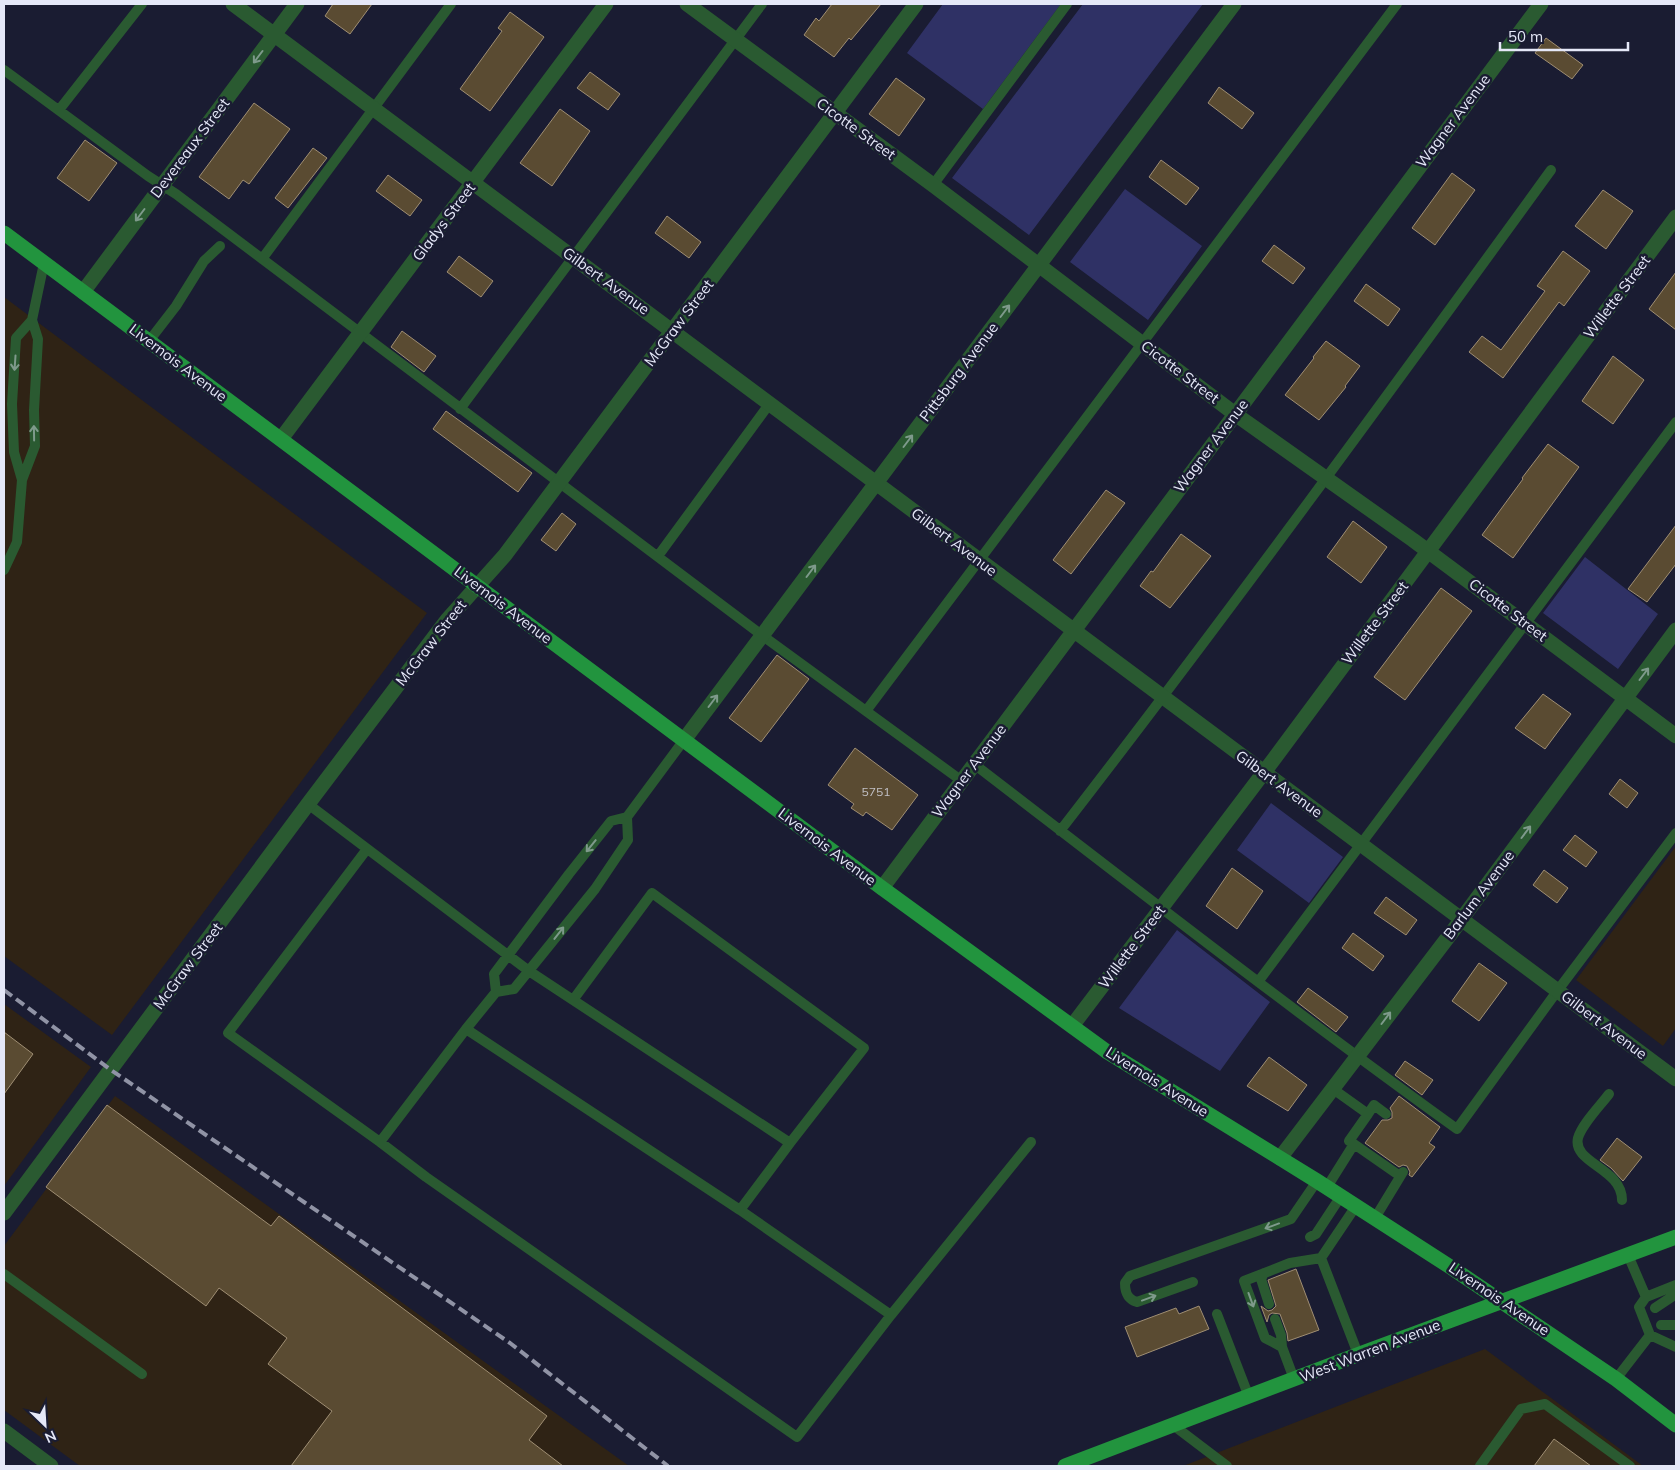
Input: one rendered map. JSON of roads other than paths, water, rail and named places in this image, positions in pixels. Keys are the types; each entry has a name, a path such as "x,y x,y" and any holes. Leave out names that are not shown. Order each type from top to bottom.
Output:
{"main road":[{"name":"Livernois Avenue","path":"4,233 882,888 1106,1051 1341,1196 1503,1302 1616,1379 1676,1425"},
{"name":"West Warren Avenue","path":"1064,1466 1358,1354 1676,1237"}],"street":[{"name":"Gilbert Avenue","path":"233,4 1676,1079"},
{"name":"Devereaux Street","path":"83,292 298,4"},
{"name":"Gladys Street","path":"281,439 606,4"},
{"name":"Cicotte Street","path":"687,4 932,185 1235,414 1428,551 1676,736"},
{"name":"McGraw Street","path":"4,1213 447,620 506,555 916,4"},
{"name":"Pittsburg Avenue","path":"684,740 1234,4"},
{"name":"Wagner Avenue","path":"882,888 1541,4"},
{"name":"Willette Street","path":"1072,1026 1264,772 1676,217"},
{"name":"Barlum Avenue","path":"1280,1158 1462,918 1676,630"},
{"path":"4,1431 51,1466"}],"lane":[{"path":"59,110 142,4"},
{"path":"262,259 451,4"},
{"path":"460,408 762,4"},
{"path":"932,185 1067,4"},
{"path":"866,711 1397,4"},
{"path":"4,70 262,259 762,636 962,781"},
{"path":"1060,832 1163,698 1552,170"},
{"path":"149,341 176,306 204,261 220,246"},
{"path":"4,570 17,542 22,480 34,446 38,339 32,320 44,263"},
{"path":"22,480 14,452 12,404 16,338 32,320"},
{"path":"658,556 770,404"},
{"path":"1258,982 1676,422"},
{"path":"380,1142 496,992 514,989 595,888 628,840 627,817 684,740"},
{"path":"974,764 1161,909 1357,1057 1457,1129 1676,833"},
{"path":"308,804 529,971 790,1143"},
{"path":"496,992 494,974 611,821 627,817"},
{"path":"367,849 228,1033 426,1177 797,1437 891,1315 1031,1142"},
{"path":"573,1000 652,893 864,1048 740,1210"},
{"path":"466,1029 740,1210 891,1315"},
{"path":"1333,1089 1368,1114"},
{"path":"1608,1094 1581,1131 1577,1147 1581,1154 1617,1182 1622,1194 1622,1200"},
{"path":"1374,1218 1402,1174 1374,1154 1349,1141 1374,1105 1386,1114"},
{"path":"1193,1282 1137,1302 1132,1301 1127,1296 1125,1288 1125,1283 1130,1276 1291,1219 1354,1144"},
{"path":"1310,1237 1316,1234 1341,1196"},
{"path":"1282,1346 1265,1338 1244,1281 1290,1263 1321,1258 1356,1206"},
{"path":"1628,1255 1646,1297"},
{"path":"1321,1258 1358,1354"},
{"path":"1264,1273 1261,1279 1269,1304"},
{"path":"4,1274 142,1374"},
{"path":"1676,1285 1646,1297 1638,1307 1650,1335 1676,1347"},
{"path":"1667,1303 1676,1295"},
{"path":"1655,1308 1676,1295"},
{"path":"1217,1314 1249,1396"},
{"path":"1274,1319 1281,1335 1282,1346 1294,1379"},
{"path":"1661,1326 1675,1322"},
{"path":"1616,1379 1650,1335"},
{"path":"1480,1466 1521,1410 1545,1404 1630,1466"},
{"path":"1173,1425 1227,1466"}],"railway":[{"path":"4,990 111,1070 510,1343 668,1466"}]}
